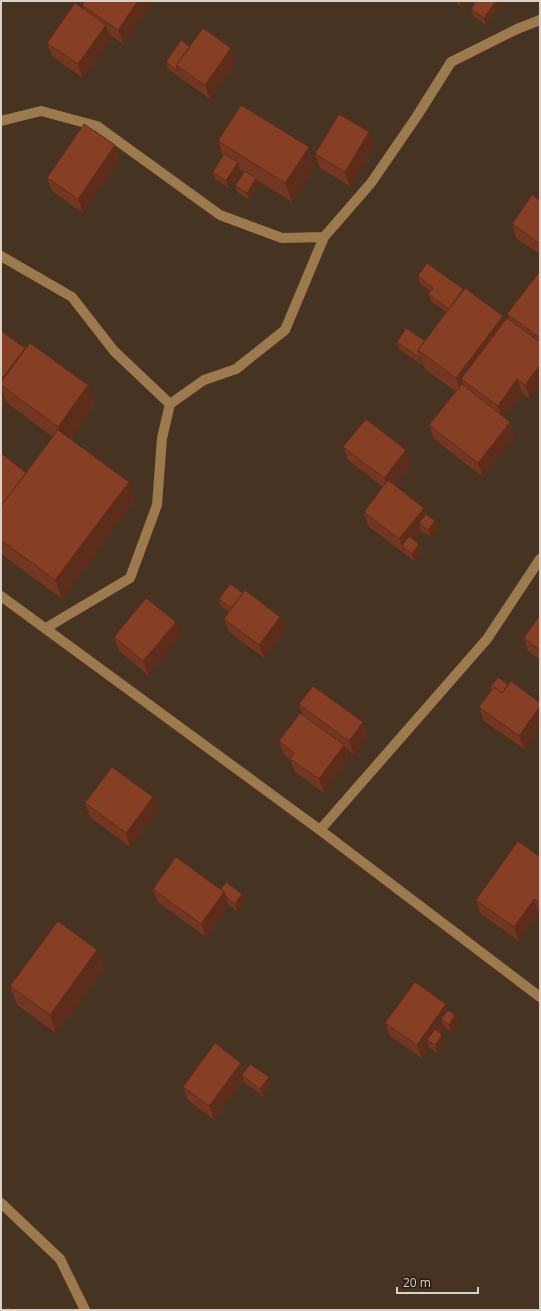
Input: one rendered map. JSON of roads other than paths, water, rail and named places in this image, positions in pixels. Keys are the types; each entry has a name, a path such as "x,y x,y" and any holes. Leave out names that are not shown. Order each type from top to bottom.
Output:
{"street":[{"path":"46,628 130,578 157,505 162,438 170,404 204,380 236,369 285,330 324,237 371,183 417,116 451,62 517,29 540,20"},
{"path":"1,121 41,111 98,126 220,215 282,238 324,237"},
{"path":"1,256 72,297 114,352 170,404"},
{"path":"320,830 487,639 540,559"},
{"path":"1,596 320,830 540,997"},
{"path":"1,1203 60,1259 85,1310"}]}
